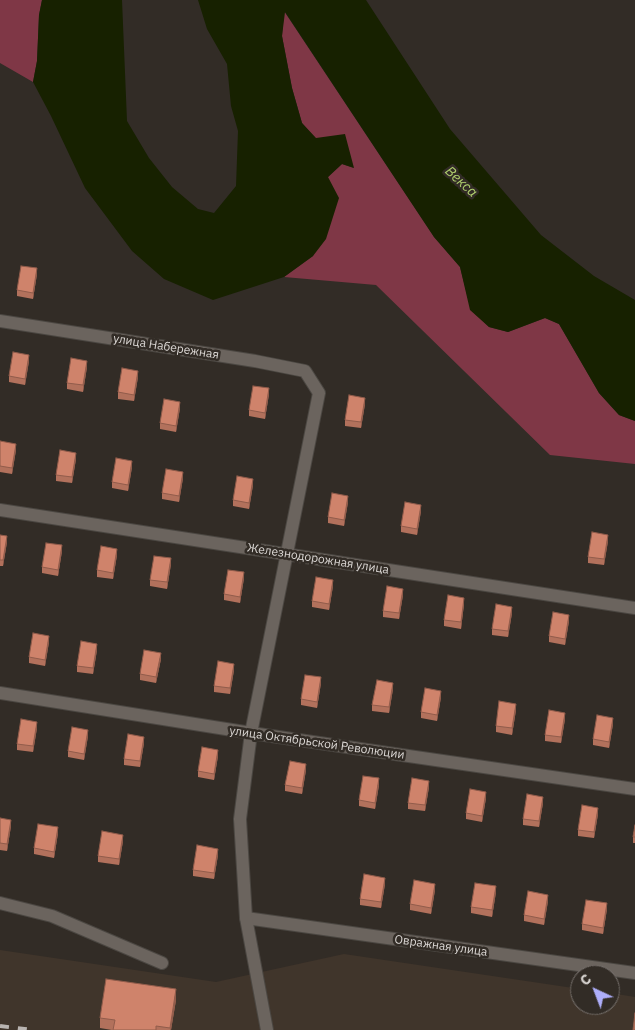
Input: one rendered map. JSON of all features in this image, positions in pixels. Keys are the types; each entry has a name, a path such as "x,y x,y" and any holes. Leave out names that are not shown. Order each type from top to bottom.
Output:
{"street":[{"name":"улица Набережная","path":"0,321 255,361 305,371 319,393 287,554"},
{"name":"Железнодорожная улица","path":"0,510 635,608"},
{"path":"267,1030 246,918 240,819 251,733 287,554"},
{"name":"улица Октябрьской Революции","path":"0,693 251,733 635,789"},
{"path":"0,903 52,916 162,962"},
{"name":"Овражная улица","path":"246,918 635,974"}],"shaded area":[{"path":"0,0 42,0 39,15 37,61 33,82 0,63"},
{"path":"284,11 434,237 460,267 471,310 489,327 508,332 545,318 559,324 599,393 619,415 635,421 635,464 550,455 376,285 284,277 313,256 328,177 342,164 354,168 315,138 302,123 292,88 282,36"},
{"path":"0,950 216,982 344,954 570,988 570,1015 620,1015 620,995 635,997 635,1030 0,1030"}],"water":[{"name":"Векса","path":"42,0 122,0 127,121 149,158 172,187 198,209 214,213 236,186 238,131 231,106 227,64 207,29 198,0 366,0 450,129 541,235 594,276 635,300 635,421 619,415 599,393 559,324 545,318 508,332 489,327 470,310 460,267 434,237 285,12 282,36 292,88 302,123 316,138 345,134 354,168 342,164 328,177 339,198 326,239 313,256 284,277 213,300 164,279 132,251 85,188 33,82 37,61 39,15"}],"building":[{"path":"21,266 37,268 33,293 17,290"},
{"path":"13,352 29,355 25,379 9,376"},
{"path":"71,358 87,361 83,385 67,383"},
{"path":"122,368 138,371 134,395 118,392"},
{"path":"253,386 269,388 265,413 249,410"},
{"path":"349,395 365,398 361,422 345,420"},
{"path":"164,399 180,402 176,426 160,423"},
{"path":"0,441 16,444 12,468 0,466"},
{"path":"60,450 76,453 72,477 56,475"},
{"path":"116,458 132,461 128,485 112,482"},
{"path":"166,469 183,472 179,496 162,493"},
{"path":"237,476 253,479 249,503 233,500"},
{"path":"332,493 348,496 344,520 328,517"},
{"path":"405,502 421,505 417,529 401,526"},
{"path":"592,532 608,535 604,559 588,557"},
{"path":"0,535 7,536 3,560 0,560"},
{"path":"46,543 62,545 58,570 42,567"},
{"path":"101,546 117,549 113,573 97,570"},
{"path":"154,556 171,558 167,582 150,580"},
{"path":"228,570 244,572 240,597 224,594"},
{"path":"316,577 333,580 329,604 312,601"},
{"path":"387,586 403,589 399,613 383,611"},
{"path":"448,595 464,598 461,622 444,620"},
{"path":"496,604 512,607 508,631 492,629"},
{"path":"553,612 569,615 565,639 549,636"},
{"path":"33,633 49,636 45,660 29,657"},
{"path":"81,641 97,644 93,668 77,666"},
{"path":"144,650 161,653 156,677 140,674"},
{"path":"218,661 234,664 230,688 214,686"},
{"path":"305,675 321,677 317,702 301,699"},
{"path":"377,680 393,683 389,707 372,705"},
{"path":"425,688 441,691 437,715 421,712"},
{"path":"499,701 516,704 512,728 496,726"},
{"path":"549,710 565,713 561,737 545,735"},
{"path":"597,715 613,718 609,742 593,739"},
{"path":"21,719 37,722 33,746 17,744"},
{"path":"72,727 88,730 84,754 68,751"},
{"path":"128,734 144,737 140,761 124,759"},
{"path":"202,747 218,750 214,774 198,771"},
{"path":"290,761 306,764 302,788 285,785"},
{"path":"363,776 379,778 375,803 359,800"},
{"path":"412,778 429,781 425,805 408,803"},
{"path":"470,789 486,792 482,816 466,813"},
{"path":"527,794 543,797 539,821 523,819"},
{"path":"582,805 598,808 594,832 578,830"},
{"path":"0,818 11,820 7,844 0,843"},
{"path":"38,824 58,827 54,852 34,848"},
{"path":"102,831 123,835 119,859 98,856"},
{"path":"197,845 218,849 214,873 193,870"},
{"path":"364,874 385,878 381,902 360,899"},
{"path":"414,880 435,884 431,908 410,904"},
{"path":"475,883 496,886 492,910 471,907"},
{"path":"528,891 548,895 544,919 524,915"},
{"path":"586,900 607,903 603,928 582,924"},
{"path":"106,979 176,989 170,1028 156,1026 156,1030 113,1030 115,1020 100,1018"},
{"path":"635,1013 635,1030 633,1030"}],"railway":[{"path":"0,1026 32,1030"}]}
